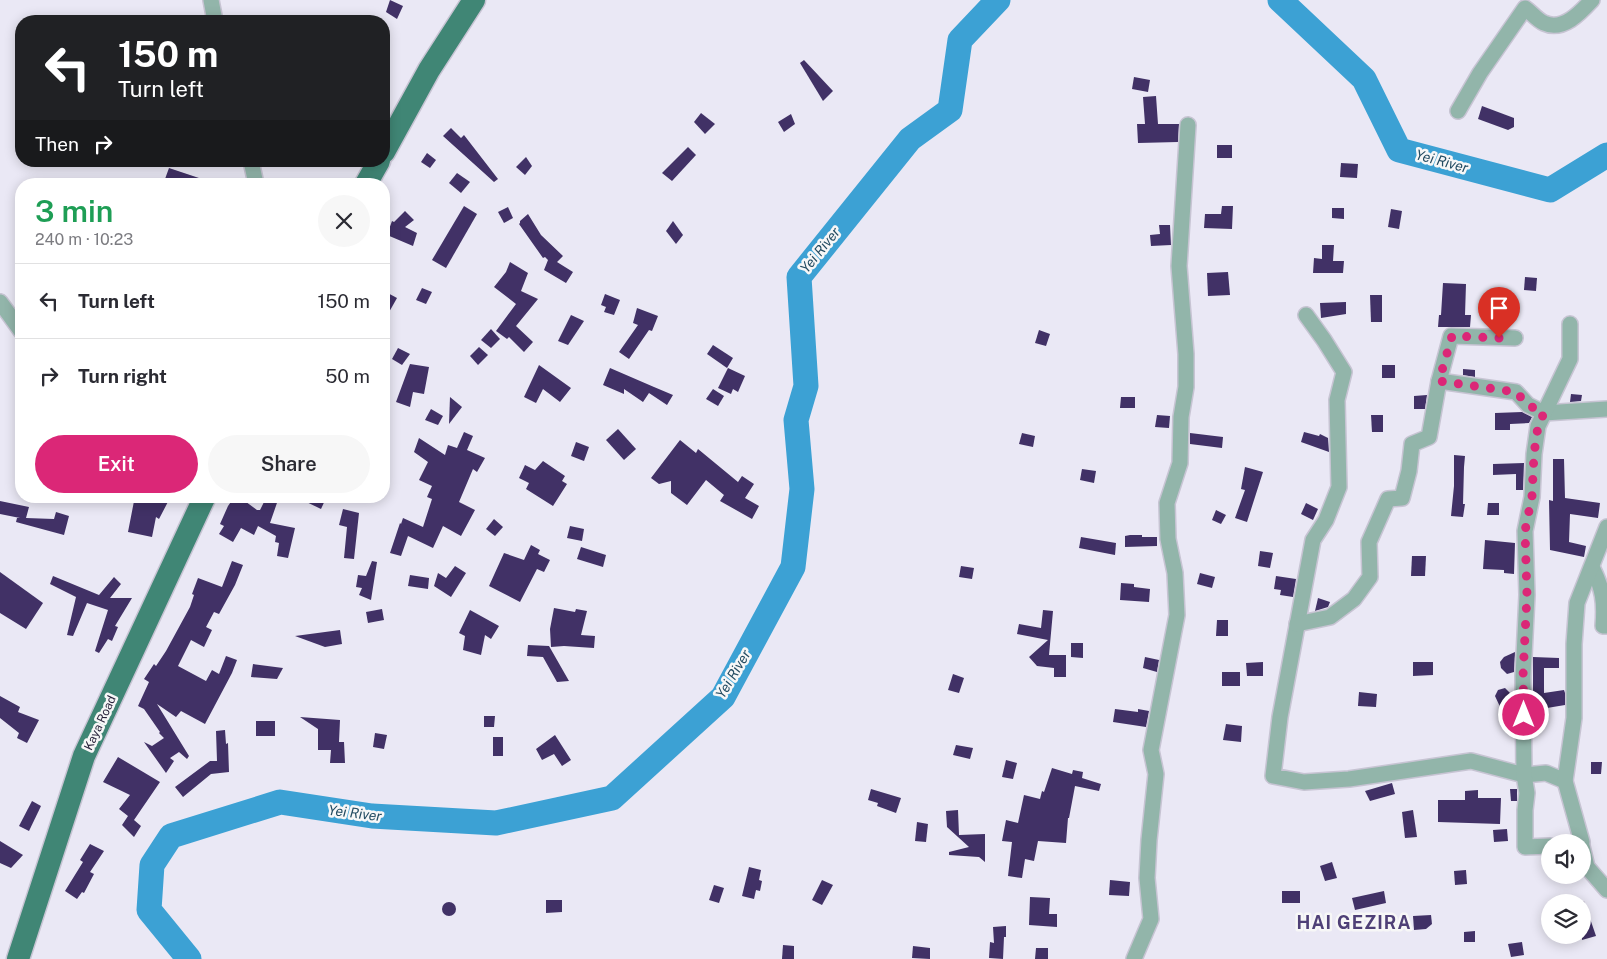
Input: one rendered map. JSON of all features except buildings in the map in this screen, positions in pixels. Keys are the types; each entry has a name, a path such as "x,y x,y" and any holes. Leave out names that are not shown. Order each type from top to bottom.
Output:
{"main road":[{"path":"390,141 429,70 474,0"},
{"path":"369,178 376,167"},
{"name":"Kaya Road","path":"18,959 84,756 202,503"}],"street":[{"path":"211,0 214,15"},
{"path":"1458,111 1480,73 1525,8 1544,23 1553,25 1568,22 1592,0"},
{"path":"1134,959 1151,919 1147,878 1156,774 1151,750 1177,615 1175,573 1168,539 1167,502 1180,462 1181,417 1186,386 1186,354 1179,266 1188,125"},
{"path":"0,302 15,323"},
{"path":"1306,315 1344,372 1337,400 1339,487 1326,520 1313,540 1280,717 1273,776 1304,782 1349,779 1471,761 1524,775 1546,773 1565,781"},
{"path":"1541,846 1526,847 1525,810 1527,794 1524,775 1523,676 1527,595 1525,531 1532,496 1534,454 1538,426 1570,360 1570,324"},
{"path":"1297,624 1330,618 1354,599 1370,577 1369,542 1388,499 1402,498 1409,471 1412,444 1429,437 1439,381 1452,336 1515,338"},
{"path":"1439,381 1516,392 1528,405 1544,413 1607,409"},
{"path":"1579,834 1565,781 1574,718 1574,644 1578,602 1607,527"},
{"path":"1592,567 1601,584 1605,606 1603,626 1607,626"},
{"path":"1546,773 1569,752"},
{"path":"1591,872 1607,890"}],"waterway":[{"name":"Yei River","path":"189,959 149,910 152,865 171,836 280,802 372,816 496,823 612,798 723,697 793,567 802,489 796,420 806,386 799,277 910,139 950,110 960,40 998,0"},
{"name":"Yei River","path":"1280,0 1364,79 1399,150 1550,190 1607,155"}],"district":[{"name":"HAI GEZIRA","path":"1354,923"}],"route":[{"path":"1499,338 1452,336 1439,381 1516,392 1528,405 1544,413 1538,426 1534,454 1532,496 1525,531 1527,595 1523,676 1524,715"}]}
